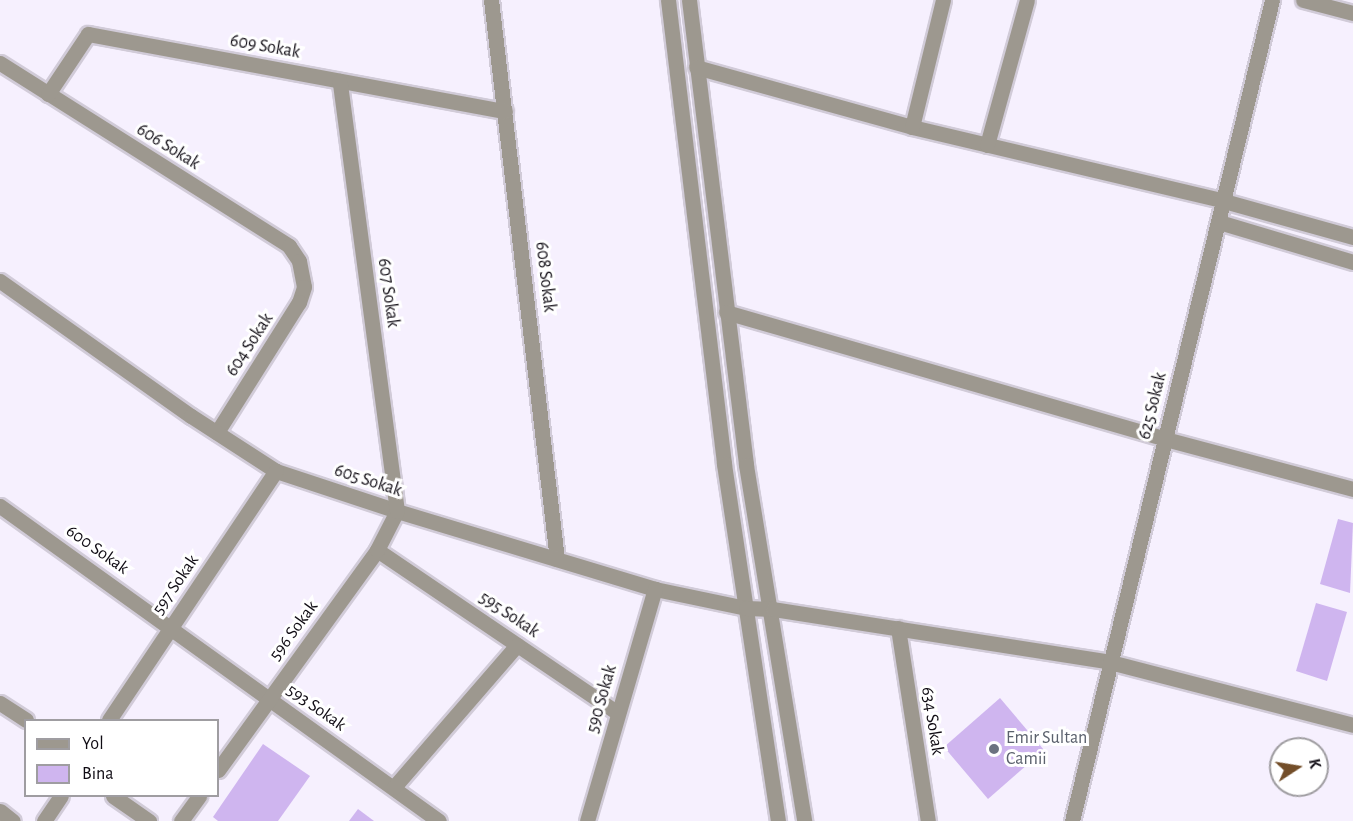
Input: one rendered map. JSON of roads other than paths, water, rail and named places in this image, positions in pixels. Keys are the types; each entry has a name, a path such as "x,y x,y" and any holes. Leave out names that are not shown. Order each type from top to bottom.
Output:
{"street":[{"name":"608 Sokak","path":"491,0 557,559"},
{"path":"668,0 724,464 778,821"},
{"path":"689,0 746,465 773,609 804,821"},
{"path":"912,127 944,0"},
{"path":"987,145 1026,0"},
{"name":"625 Sokak","path":"1072,821 1272,0"},
{"path":"1303,0 1353,13"},
{"name":"609 Sokak","path":"48,93 88,34 505,111"},
{"name":"606 Sokak","path":"0,63 289,246 304,275"},
{"path":"696,67 912,127 1224,201 1353,237"},
{"name":"607 Sokak","path":"340,81 397,511"},
{"path":"1219,222 1353,262"},
{"name":"604 Sokak","path":"217,432 289,321 304,287 304,275"},
{"name":"605 Sokak","path":"0,281 276,471 397,511 655,589 746,608 773,609 1110,662 1353,724"},
{"path":"726,312 1165,439 1353,489"},
{"name":"597 Sokak","path":"110,719 276,471"},
{"name":"600 Sokak","path":"0,506 171,627"},
{"name":"596 Sokak","path":"219,769 377,550 397,511"},
{"name":"595 Sokak","path":"377,550 618,713"},
{"name":"590 Sokak","path":"587,821 655,589"},
{"name":"593 Sokak","path":"171,627 439,821"},
{"name":"634 Sokak","path":"898,628 928,821"},
{"path":"394,787 517,645"},
{"path":"0,703 24,719"},
{"path":"44,821 60,797"},
{"path":"116,797 149,821"},
{"path":"181,821 198,797"},
{"path":"0,811 13,821"}],"place":[{"name":"Emir Sultan Camii","path":"994,749"}]}
